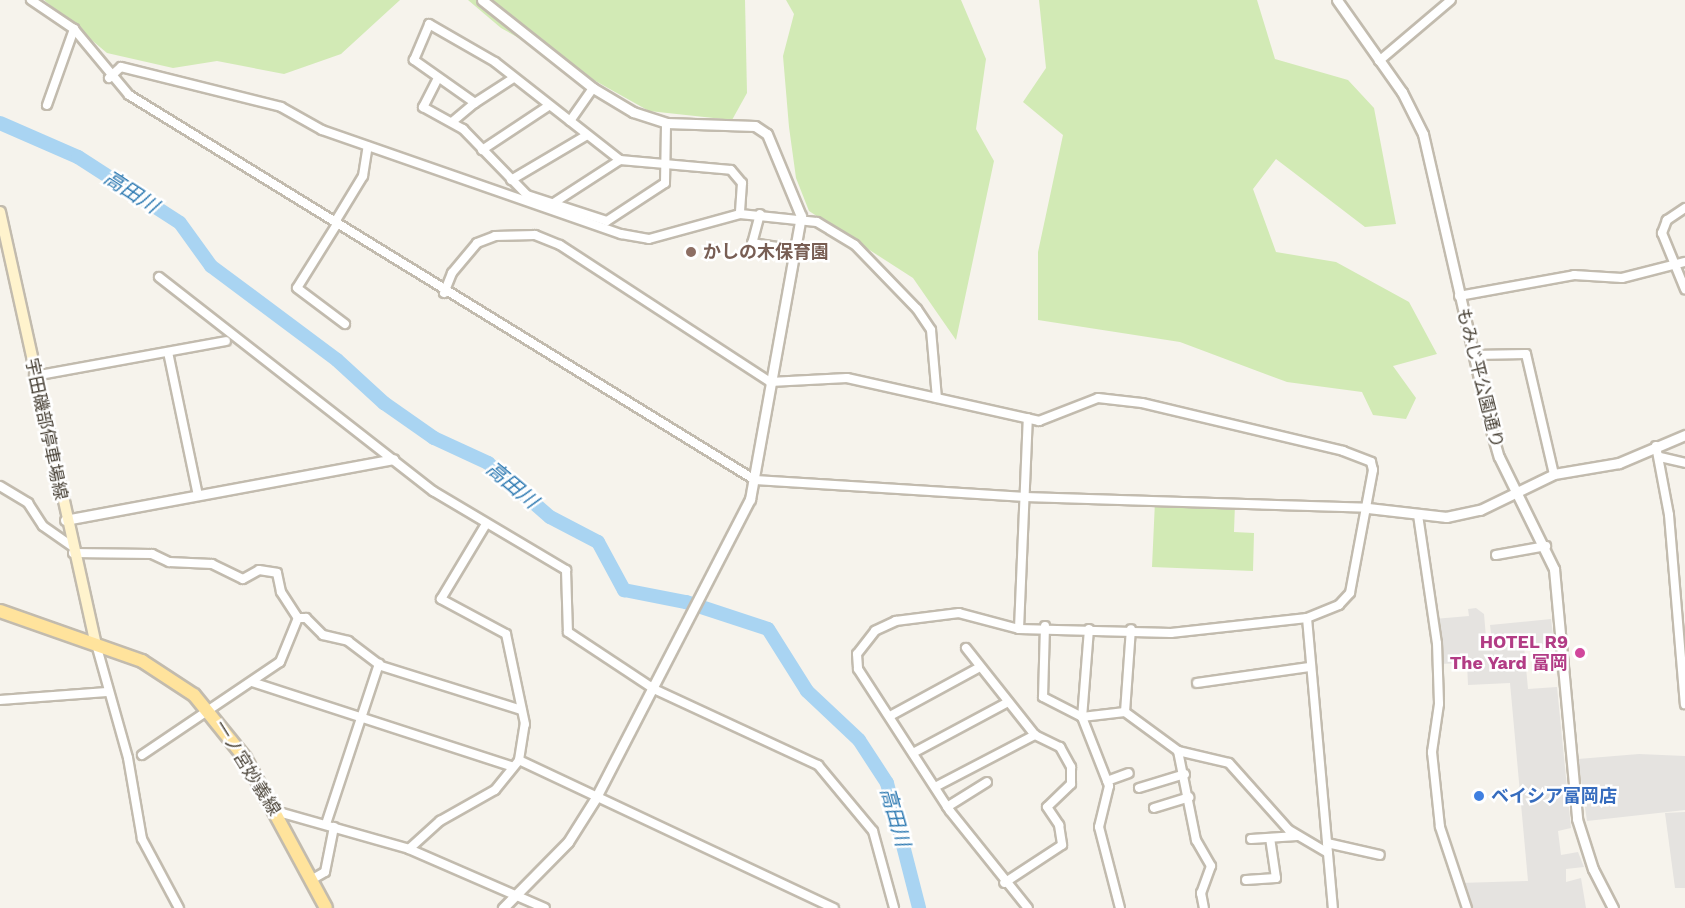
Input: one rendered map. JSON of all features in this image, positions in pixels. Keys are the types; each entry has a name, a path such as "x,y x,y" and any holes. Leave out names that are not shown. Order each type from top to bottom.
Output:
{"main road":[{"name":"宇田磯部停車場線","path":"0,212 65,520 96,644"},
{"name":"一ノ宮妙義線","path":"0,611 157,668 210,711 275,811 326,908"}],"street":[{"path":"31,0 74,29 109,78 444,293 755,480 1025,497 1368,508 1418,515 1480,510 1554,474 1619,464 1685,435"},
{"path":"482,0 593,88 633,112 666,123 755,126 767,134 801,216 770,382 755,480 724,550 597,796 568,842 503,908"},
{"name":"もみじ平公園通り","path":"1337,0 1423,134 1499,457 1546,546 1558,588 1577,819 1593,869 1613,908"},
{"path":"1378,61 1451,0"},
{"path":"475,103 414,60 429,24 495,62 547,107 570,121 620,160 668,163 739,175 740,214"},
{"path":"47,105 74,29"},
{"path":"109,78 121,67 281,107 368,146 621,234 648,239 740,214 801,216 855,244 916,309 931,330 937,398"},
{"path":"438,78 423,107 452,122 527,195 607,220 665,183 668,163 666,123"},
{"path":"452,122 475,103 512,79"},
{"path":"570,121 593,88"},
{"path":"483,150 547,107"},
{"path":"511,180 587,135"},
{"path":"345,324 297,288 363,176 368,146"},
{"path":"552,204 620,160"},
{"path":"1685,208 1667,220 1662,232 1673,265 1685,289"},
{"path":"760,214 752,243 796,250"},
{"path":"444,293 452,273 477,243 535,235 560,245 770,382 847,378 1039,420 1098,398 1314,441 1371,462 1368,508 1350,593 1339,605 1307,618 1171,633 1045,626 1019,629 959,613 896,621 875,631 857,654 858,669 947,807 1004,883 1028,908"},
{"path":"1460,296 1529,280 1574,275 1622,278 1685,262"},
{"path":"159,277 393,459 486,524 566,570 568,632 654,689 818,765 873,831 894,908"},
{"path":"34,376 226,341"},
{"path":"168,352 198,495"},
{"path":"1474,355 1527,354 1554,474"},
{"path":"1019,629 1028,418"},
{"path":"1656,446 1660,457 1685,704"},
{"path":"1660,457 1685,463"},
{"path":"65,520 393,459"},
{"path":"0,486 28,503 44,526 72,550 152,554 169,562 212,564 243,579 259,570 277,573 281,592 298,618"},
{"path":"1418,515 1437,643 1439,704 1432,752 1438,807 1467,908"},
{"path":"410,849 440,821 495,790 519,760 521,710 506,634 441,599 486,524"},
{"path":"1496,555 1546,546"},
{"path":"298,618 306,618 323,634 348,641 379,664 521,710"},
{"path":"142,755 280,662 298,618"},
{"path":"1307,618 1309,667 1333,908"},
{"path":"1045,626 1043,698 1082,717 1125,712 1178,750 1229,763 1297,836 1328,853"},
{"path":"1089,629 1082,717 1107,781 1099,827 1120,908"},
{"path":"1125,712 1131,630"},
{"path":"96,644 107,692 128,758 142,839 179,908"},
{"path":"966,648 1035,735 1060,747 1071,767 1071,784 1047,807 1059,825 1062,845 1004,883"},
{"path":"311,880 325,872 330,825 379,664"},
{"path":"890,716 980,667"},
{"path":"1197,683 1309,667"},
{"path":"252,682 513,767"},
{"path":"0,700 107,692"},
{"path":"913,753 1008,702"},
{"path":"935,787 1035,735"},
{"path":"1178,750 1185,774 1198,847 1212,866 1201,893 1204,908"},
{"path":"519,760 834,908"},
{"path":"1107,781 1129,773"},
{"path":"1139,788 1185,774"},
{"path":"947,807 987,782"},
{"path":"1154,808 1189,797"},
{"path":"275,811 410,849 545,908"},
{"path":"1251,839 1297,836"},
{"path":"1246,880 1276,878 1270,838"},
{"path":"1327,843 1380,855"}],"green space":[{"path":"44,0 400,0 341,54 284,74 217,61 173,68 107,53"},
{"path":"468,0 745,0 747,93 732,120 649,111 501,28"},
{"path":"786,0 961,0 986,59 976,129 994,161 956,340 913,278 809,211 796,178 789,127 783,56 794,14"},
{"path":"1039,0 1257,0 1275,59 1348,80 1374,108 1396,224 1365,227 1276,159 1253,189 1276,252 1336,262 1409,302 1437,354 1393,366 1416,398 1406,419 1373,415 1362,392 1287,382 1180,342 1038,320 1038,252 1063,135 1023,102 1046,68"},
{"path":"1155,501 1235,504 1234,532 1254,533 1253,571 1152,567"}],"shaded area":[{"path":"1476,608 1484,614 1486,637 1480,638 1481,644 1492,642 1490,625 1551,619 1554,643 1524,646 1528,689 1557,687 1571,828 1558,831 1561,855 1578,852 1584,867 1566,869 1566,882 1581,878 1586,908 1467,908 1459,883 1528,881 1510,683 1468,685 1467,663 1438,664 1434,619 1469,616 1468,609"},
{"path":"1639,754 1685,756 1685,810 1587,821 1578,759"},
{"path":"1685,812 1685,888 1675,888 1665,813"}],"waterway":[{"name":"高田川","path":"0,123 78,157 180,223 211,266 337,360 384,403 434,438 488,463 550,517 598,542 624,590 686,602 768,629 807,691 859,740 887,783 919,908"}],"place":[{"name":"かしの木保育園","path":"691,252"},
{"name":"HOTEL R9 The Yard 富岡","path":"1580,653"},
{"name":"ベイシア富岡店","path":"1479,796"}]}
